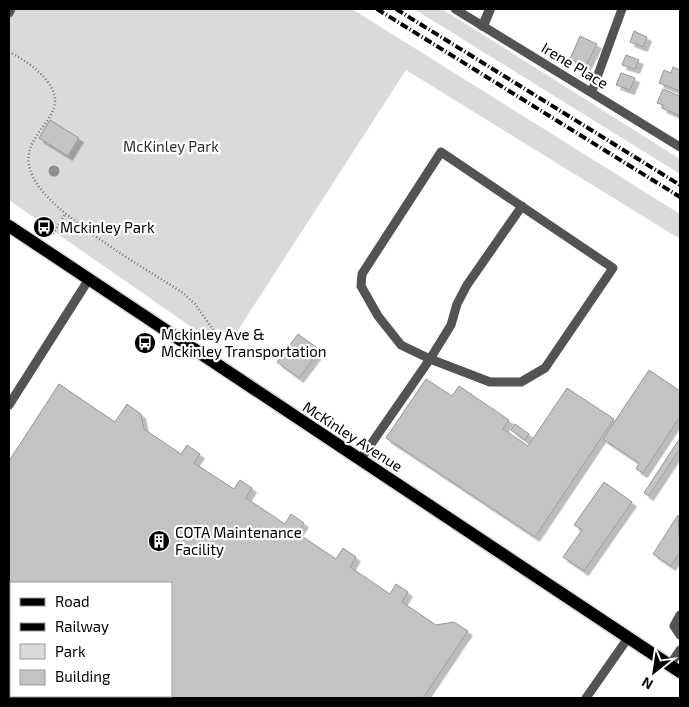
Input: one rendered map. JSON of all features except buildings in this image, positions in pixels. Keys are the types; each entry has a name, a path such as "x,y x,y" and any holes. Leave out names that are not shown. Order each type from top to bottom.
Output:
{"main road":[{"name":"McKinley Avenue","path":"9,226 675,669"}],"street":[{"path":"483,26 490,9"}],"lane":[{"path":"9,13 11,9"},
{"name":"Irene Place","path":"455,9 592,91 680,147"},
{"path":"592,91 622,9"},
{"path":"441,152 613,268 545,368 521,382 490,382 430,359 402,345 378,316 361,286 362,274 441,152"},
{"path":"360,460 430,359 451,325 457,304 467,285 522,206"},
{"path":"9,406 88,279"},
{"path":"680,615 674,626 680,635"},
{"path":"586,698 628,638"},
{"path":"675,669 680,650"}],"path":[{"path":"9,52 34,68 46,80 54,93 55,103 52,111 31,147 30,166 36,182 66,214 183,293 196,304 217,335"},
{"path":"53,234 66,214"}],"green space":[{"name":"McKinley Park","path":"9,9 352,9 680,214 680,239 406,70 233,338 217,328 210,340 9,200"},
{"path":"414,9 442,9 680,159 680,174"}],"railway":[{"path":"377,9 680,197"},
{"path":"396,9 680,185"}],"place":[{"name":"Mckinley Park","path":"44,227"},
{"name":"Mckinley Ave & Mckinley Transportation","path":"145,343"},
{"name":"COTA Maintenance Facility","path":"159,541"}]}
